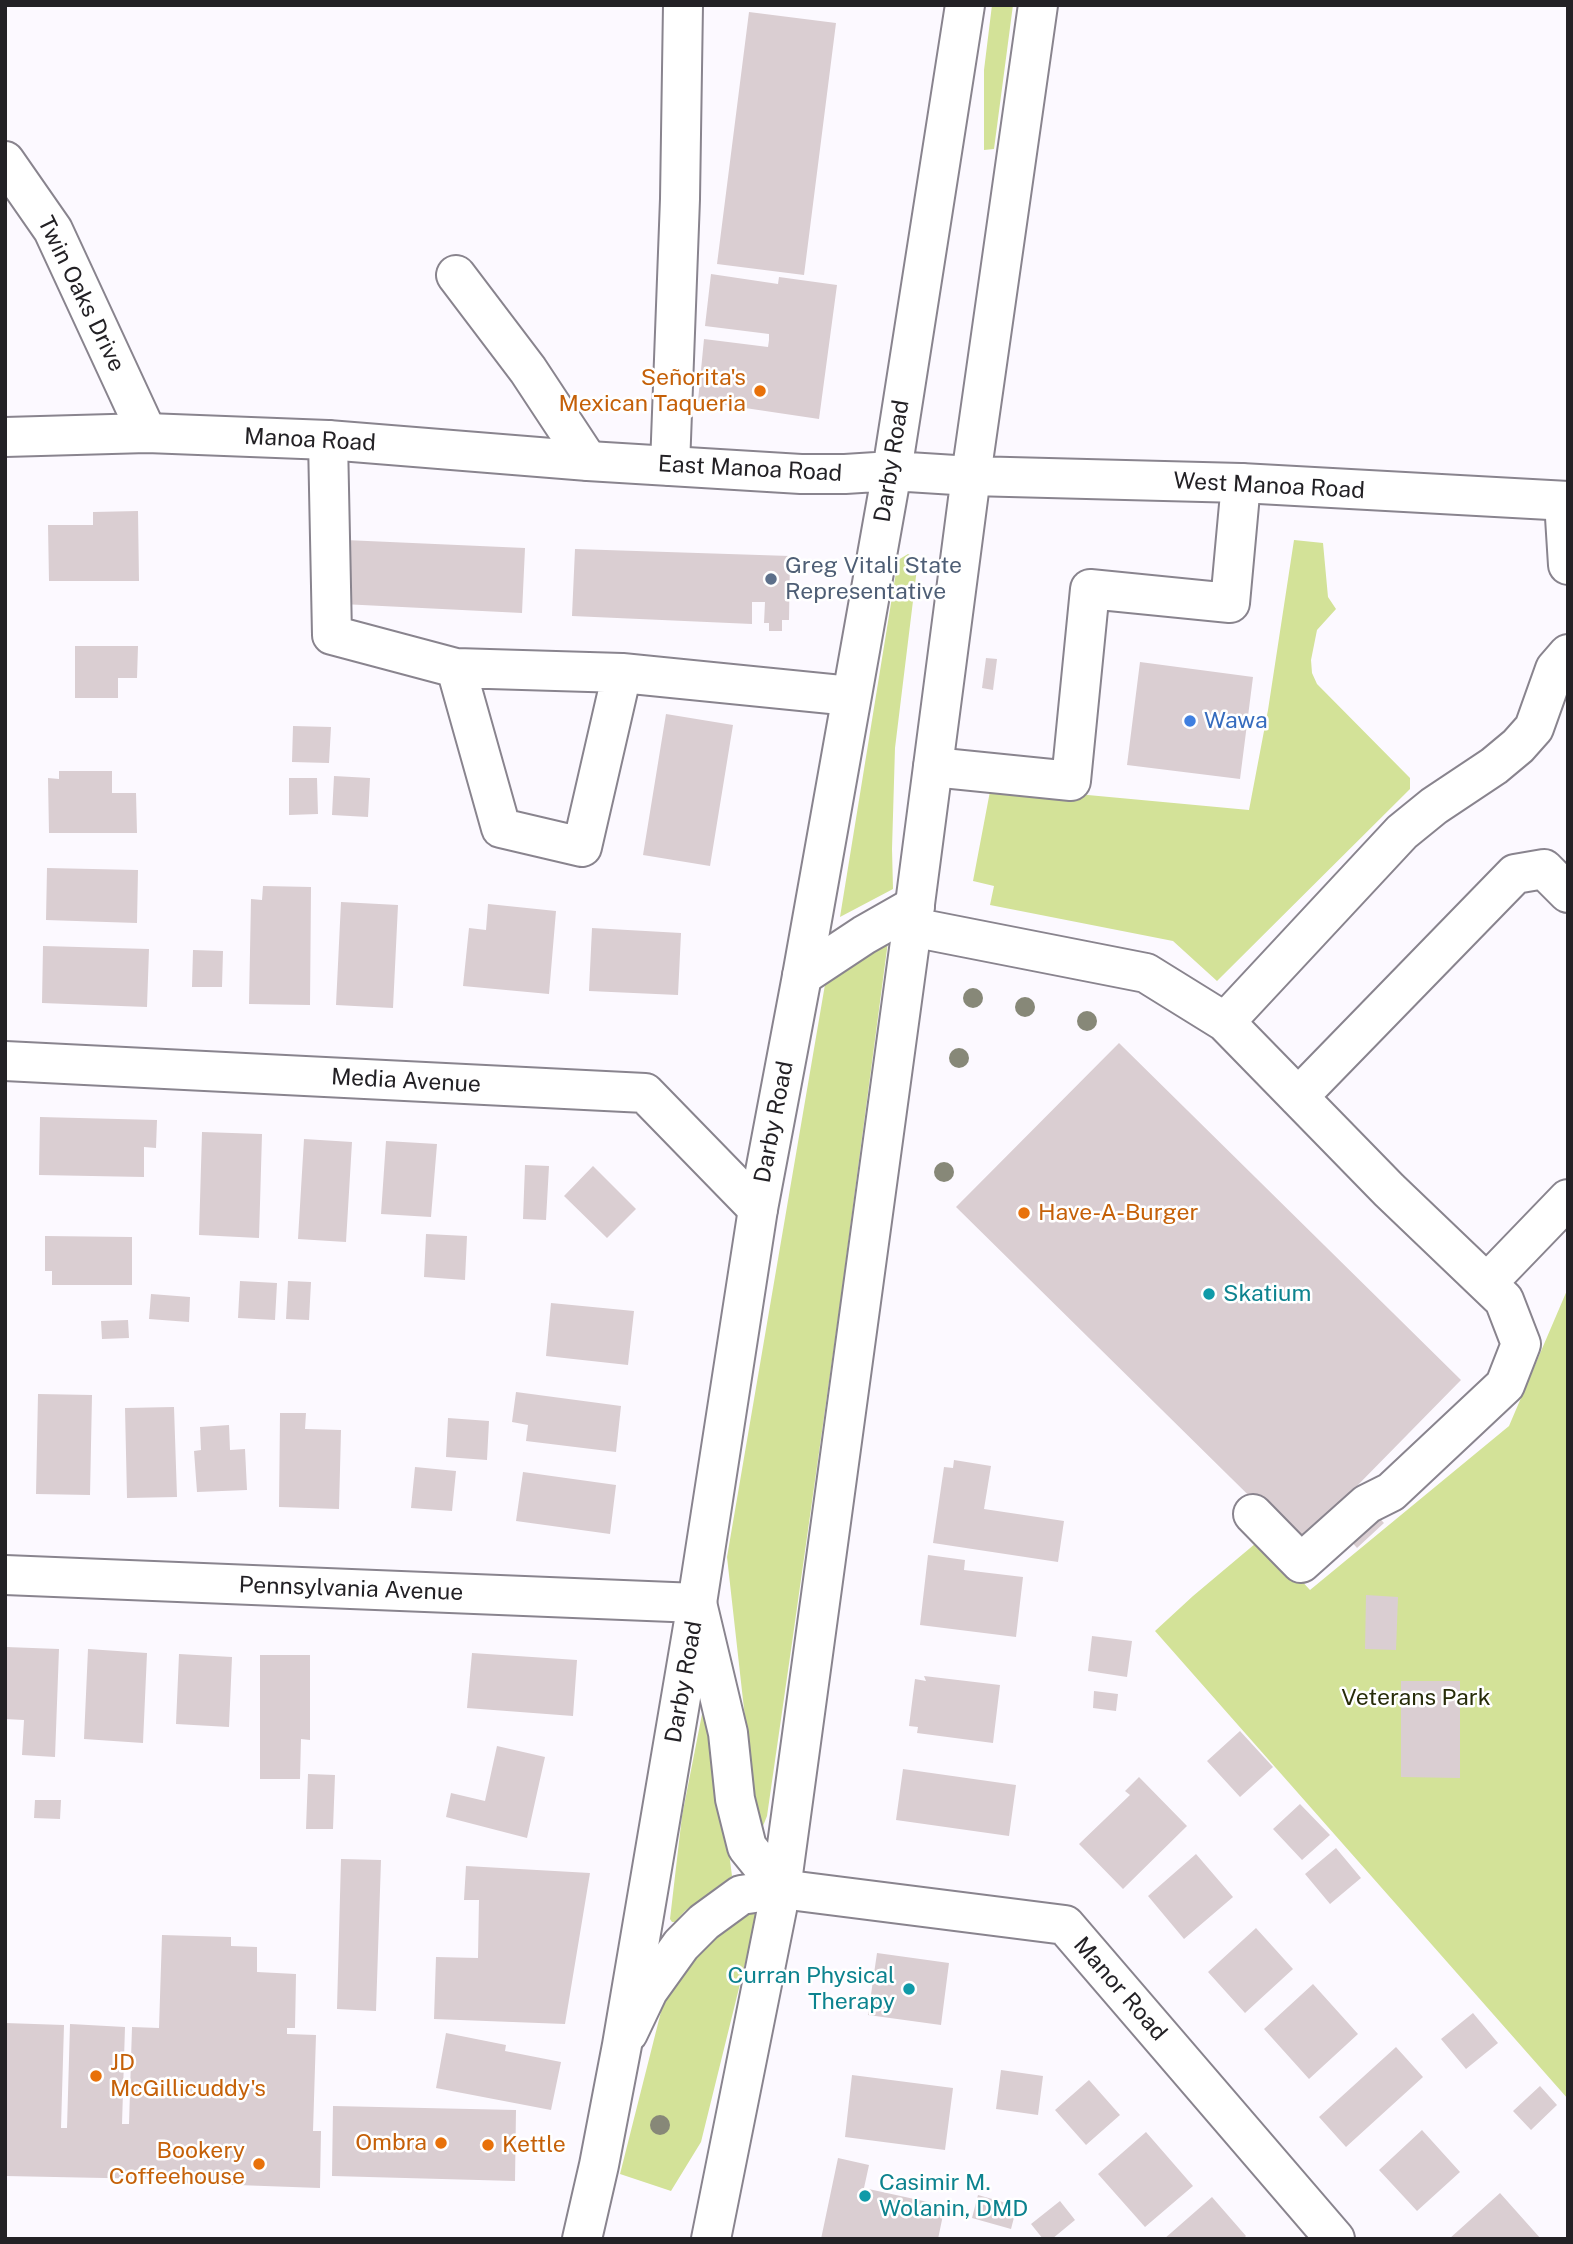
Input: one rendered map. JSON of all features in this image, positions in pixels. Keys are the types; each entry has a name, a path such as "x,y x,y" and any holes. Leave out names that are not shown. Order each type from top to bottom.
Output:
{"main road":[{"path":"670,466 680,199 683,5"},
{"name":"Darby Road","path":"582,2239 622,2045 697,1603 758,1209 892,471 965,5"},
{"path":"711,2239 780,1889 914,917 971,476 1038,5"},
{"name":"Twin Oaks Drive","path":"5,161 53,229 147,433"},
{"path":"456,275 601,461"},
{"name":"Manoa Road","path":"5,437 147,433 328,440 601,461"},
{"path":"328,440 332,635 456,667 622,673 851,696"},
{"name":"East Manoa Road","path":"601,461 801,474 892,471 971,476"},
{"name":"West Manoa Road","path":"971,476 1241,483 1566,501"},
{"path":"933,767 1071,781 1090,589 1230,603 1241,483"},
{"path":"1566,501 1568,565"},
{"path":"1225,1022 1402,832 1518,746 1534,728 1555,668 1568,654"},
{"path":"456,667 501,828 582,847 622,673"},
{"path":"1298,1097 1516,874 1544,869 1568,893"},
{"path":"802,976 864,935 914,917 1146,973 1225,1022 1389,1190 1504,1300 1521,1344 1505,1385 1391,1492 1367,1504 1301,1563 1253,1514"},
{"name":"Media Avenue","path":"5,1061 645,1093 758,1209"},
{"path":"1487,1283 1568,1199"},
{"name":"Pennsylvania Avenue","path":"5,1575 697,1603"},
{"path":"697,1603 727,1733 735,1799 744,1838 747,1847 780,1889"},
{"name":"Manor Road","path":"622,2045 648,1991 681,1945 704,1922 741,1895 780,1889 1065,1925 1335,2239"}],"green space":[{"path":"992,5 1013,5 994,149 984,150 984,70"},
{"path":"1294,540 1323,543 1328,597 1336,609 1317,630 1311,660 1312,673 1317,684 1410,778 1410,789 1217,981 1173,941 990,905 994,886 973,881 991,786 1249,810 1268,710"},
{"path":"908,554 918,560 895,748 893,889 840,917 898,560"},
{"path":"889,934 840,1304 767,1816 763,1826 759,1828 727,1557 828,967"},
{"name":"Veterans Park","path":"1568,1288 1568,2099 1155,1631 1262,1538 1310,1590 1509,1426"},
{"path":"704,1704 711,1710 732,1876 672,1922 670,1919 682,1816"},
{"path":"749,1905 758,1911 701,2142 671,2191 620,2174 670,1976"}],"building":[{"path":"749,12 836,23 804,275 717,264"},
{"path":"711,274 778,284 779,277 837,285 819,419 698,401 704,339 768,347 769,340 769,334 705,326"},
{"path":"138,511 139,581 49,581 48,525 93,525 93,512"},
{"path":"345,540 525,548 522,613 342,604"},
{"path":"575,549 790,556 789,620 782,620 782,631 769,631 769,623 764,623 765,602 752,602 752,624 572,616"},
{"path":"75,646 138,646 137,678 118,678 118,698 75,698"},
{"path":"986,658 997,659 993,690 982,688"},
{"name":"Wawa","path":"1140,662 1253,677 1240,779 1127,765"},
{"path":"666,714 733,725 710,866 643,855"},
{"path":"293,726 331,727 329,763 292,762"},
{"path":"59,771 112,771 112,793 136,793 137,833 49,833 48,778 59,779"},
{"path":"334,776 370,778 368,817 332,815"},
{"path":"289,778 317,778 318,814 289,815"},
{"path":"47,868 138,870 137,923 46,920"},
{"path":"263,886 311,887 310,1005 249,1004 251,899 262,900"},
{"path":"341,902 398,905 393,1008 336,1005"},
{"path":"488,904 556,911 549,994 463,986 469,928 486,930"},
{"path":"592,928 681,933 678,995 589,991"},
{"path":"43,946 149,949 147,1007 42,1003"},
{"path":"193,950 223,951 222,987 192,987"},
{"name":"Skatium","path":"1119,1043 1461,1380 1299,1545 956,1207"},
{"path":"40,1117 157,1120 156,1148 144,1147 144,1177 39,1175"},
{"path":"202,1132 262,1134 259,1238 199,1235"},
{"path":"304,1139 352,1142 346,1242 298,1239"},
{"path":"386,1141 437,1144 431,1217 381,1214"},
{"path":"525,1165 549,1166 546,1220 523,1219"},
{"path":"593,1166 636,1209 607,1238 564,1196"},
{"path":"426,1234 467,1236 465,1280 424,1277"},
{"path":"45,1236 132,1237 132,1285 52,1285 52,1271 45,1271"},
{"path":"240,1281 277,1283 275,1320 238,1318"},
{"path":"288,1281 311,1282 309,1320 286,1319"},
{"path":"151,1294 190,1297 189,1322 149,1319"},
{"path":"551,1303 634,1311 628,1365 546,1356"},
{"path":"128,1320 129,1338 102,1339 101,1321"},
{"path":"516,1392 621,1406 616,1452 526,1441 528,1425 512,1422"},
{"path":"38,1394 92,1395 90,1495 36,1494"},
{"path":"174,1407 177,1497 127,1498 125,1408"},
{"path":"280,1413 306,1413 305,1429 341,1430 339,1509 279,1507"},
{"path":"448,1418 489,1421 487,1460 446,1457"},
{"path":"229,1425 230,1450 245,1449 247,1490 197,1492 194,1451 201,1450 200,1427"},
{"path":"954,1460 991,1466 984,1509 1064,1521 1058,1562 933,1543 944,1467 953,1468"},
{"path":"415,1467 456,1471 452,1511 411,1508"},
{"path":"523,1472 616,1485 610,1534 516,1521"},
{"path":"1371,1509 1384,1523 1357,1548 1344,1533"},
{"path":"928,1555 965,1560 964,1570 1023,1577 1016,1637 920,1625"},
{"path":"1366,1595 1398,1597 1396,1650 1365,1649"},
{"path":"1092,1636 1132,1641 1127,1677 1088,1671"},
{"path":"6,1647 59,1649 55,1757 22,1755 24,1720 5,1719"},
{"path":"88,1649 147,1653 143,1743 84,1739"},
{"path":"472,1653 577,1660 573,1716 467,1708"},
{"path":"179,1654 232,1657 229,1727 176,1724"},
{"path":"260,1655 310,1655 310,1740 301,1739 300,1779 260,1779"},
{"path":"924,1676 1000,1685 993,1743 917,1733 918,1727 909,1726 915,1679 926,1681"},
{"path":"1401,1681 1460,1681 1460,1778 1401,1777"},
{"path":"1094,1691 1118,1694 1116,1711 1093,1708"},
{"path":"1240,1731 1273,1767 1240,1797 1207,1761"},
{"path":"497,1746 545,1757 527,1838 446,1817 451,1793 485,1801"},
{"path":"903,1769 1016,1785 1009,1836 896,1820"},
{"path":"308,1774 335,1775 333,1829 306,1829"},
{"path":"1139,1777 1187,1826 1123,1889 1079,1844 1130,1795 1125,1791"},
{"path":"35,1800 61,1800 60,1819 34,1818"},
{"path":"1300,1804 1330,1835 1302,1860 1273,1829"},
{"path":"1336,1848 1361,1878 1330,1904 1305,1874"},
{"path":"1196,1854 1233,1897 1184,1939 1148,1896"},
{"path":"341,1859 381,1860 376,2011 337,2009"},
{"path":"466,1866 590,1873 565,2024 434,2019 436,1957 478,1958 479,1900 464,1900"},
{"path":"1256,1928 1293,1969 1245,2013 1208,1972"},
{"path":"162,1935 231,1937 231,1946 257,1947 257,1972 296,1974 295,2028 287,2028 287,2034 316,2035 313,2131 321,2131 320,2188 154,2182 154,2179 5,2176 5,2023 64,2025 61,2128 67,2128 70,2024 125,2027 122,2124 129,2124 132,2027 159,2028"},
{"name":"Curran Physical Therapy","path":"877,1953 949,1963 941,2025 868,2015"},
{"path":"1313,1984 1358,2034 1309,2079 1264,2029"},
{"path":"1473,2013 1498,2043 1466,2069 1441,2039"},
{"path":"446,2033 506,2045 505,2051 561,2062 551,2110 436,2088"},
{"path":"1396,2047 1423,2077 1346,2147 1319,2117"},
{"path":"1001,2070 1043,2076 1038,2115 996,2109"},
{"path":"852,2075 953,2088 945,2150 845,2137"},
{"path":"1089,2080 1120,2115 1086,2145 1055,2110"},
{"path":"1540,2086 1557,2105 1531,2130 1513,2111"},
{"path":"333,2106 516,2110 515,2181 332,2176"},
{"path":"1422,2130 1460,2172 1417,2211 1379,2170"},
{"path":"1146,2132 1193,2186 1145,2227 1098,2174"},
{"name":"Casimir M. Wolanin, DMD","path":"838,2158 869,2165 864,2188 937,2204 935,2214 943,2215 938,2239 821,2239"},
{"path":"1500,2193 1541,2239 1449,2239"},
{"path":"978,2195 1017,2206 1011,2229 972,2218"},
{"path":"1212,2197 1246,2236 1243,2239 1164,2239"},
{"path":"1060,2201 1075,2220 1052,2239 1043,2239 1031,2224"}],"place":[{"name":"Señorita's Mexican Taqueria","path":"760,391"},
{"name":"Greg Vitali State Representative","path":"771,579"},
{"name":"Wawa","path":"1190,721"},
{"name":"Have-A-Burger","path":"1024,1213"},
{"name":"Skatium","path":"1209,1294"},
{"name":"Curran Physical Therapy","path":"909,1989"},
{"name":"JD McGillicuddy's","path":"96,2076"},
{"name":"Ombra","path":"441,2143"},
{"name":"Kettle","path":"488,2145"},
{"name":"Bookery Coffeehouse","path":"259,2164"},
{"name":"Casimir M. Wolanin, DMD","path":"865,2196"}]}
